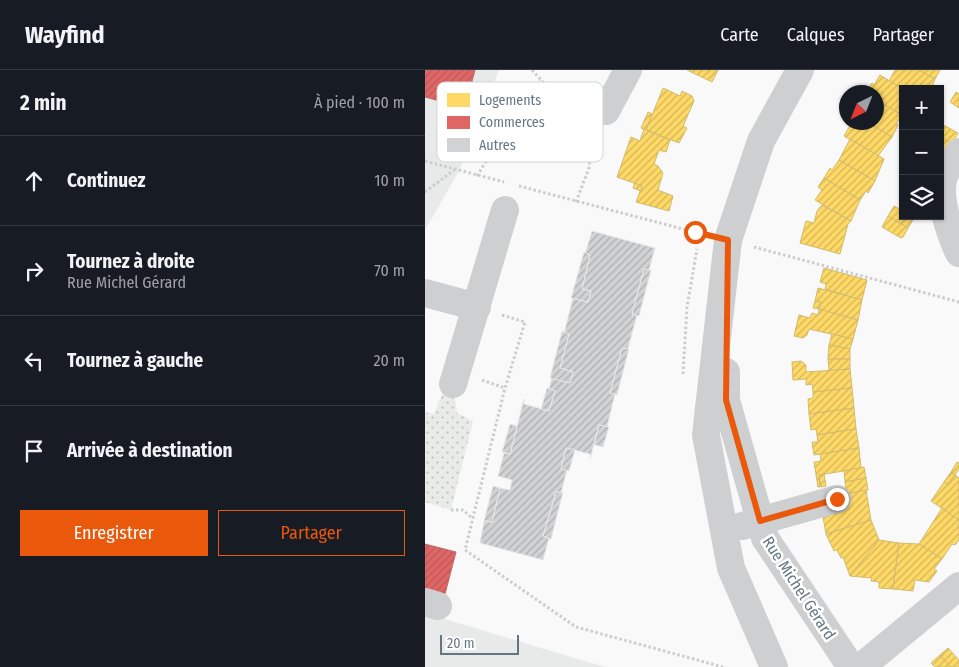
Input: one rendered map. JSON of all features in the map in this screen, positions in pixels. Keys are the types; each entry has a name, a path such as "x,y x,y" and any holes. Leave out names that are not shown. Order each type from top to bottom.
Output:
{"street":[{"path":"607,110 628,70"},
{"name":"Rue Michel Gérard","path":"774,667 731,568 706,434 728,240 761,141 800,70"},
{"path":"959,152 944,177 942,194 949,227 959,253"},
{"path":"453,384 505,210"},
{"name":"Rue Michel Gérard","path":"728,240 726,400 760,521 765,538 851,667"},
{"path":"425,293 477,307"},
{"path":"724,531 837,499"},
{"path":"861,667 959,586"}],"path":[{"path":"532,70 540,80"},
{"path":"425,161 959,302"},
{"path":"477,176 486,162"},
{"path":"576,202 590,162"},
{"path":"425,192 455,170"},
{"path":"477,307 525,322 505,388 465,550 576,627 723,667"},
{"path":"451,510 463,510 472,518"}],"shaded area":[{"path":"425,70 499,70 494,82 437,82 437,162 463,162 425,230"},
{"path":"453,384 457,413 473,421 451,510 425,502 425,412 434,414 446,385"},
{"path":"425,613 605,667 425,667"}],"building: Logements":[{"path":"687,70 718,70 712,82"},
{"path":"895,70 919,70 935,79 933,85 899,85 899,87 889,81"},
{"path":"919,70 940,70 935,79"},
{"path":"880,75 899,87 899,113 884,104 884,85 874,85"},
{"path":"663,88 680,96 682,91 692,96 694,101 683,126 687,128 679,143 646,130"},
{"path":"956,92 959,94 959,108 950,102"},
{"path":"884,104 899,113 899,120 896,124 898,125 892,137 880,130 884,130"},
{"path":"648,112 652,114 646,130 641,128"},
{"path":"944,125 958,133 952,144 944,139"},
{"path":"644,129 670,140 666,152 659,150 654,164 663,173 658,190 673,196 669,211 636,202 642,186 617,177 631,137 640,141"},
{"path":"847,130 880,130 892,137 878,156 844,136"},
{"path":"850,139 884,159 875,181 839,160"},
{"path":"944,139 952,144 944,155"},
{"path":"839,160 875,181 868,193 866,191 860,200 824,178 830,168 832,170"},
{"path":"824,178 860,200 851,221 815,200 822,190 818,187"},
{"path":"635,183 642,186 641,191 633,188"},
{"path":"822,205 851,221 848,224 840,254 800,243 806,221 814,223 817,211"},
{"path":"894,206 899,209 899,220 913,220 908,228 888,216"},
{"path":"888,216 908,228 903,237 901,238 882,227"},
{"path":"824,268 867,280 862,300 825,289 826,284 820,282"},
{"path":"818,288 862,300 858,320 819,309 821,302 815,301"},
{"path":"815,301 821,302 819,309 813,308"},
{"path":"819,309 858,320 853,339 809,329 807,335 803,338 794,336 799,315 810,318 812,313 818,315"},
{"path":"832,334 853,339 850,349 829,345"},
{"path":"829,345 850,349 850,359 828,359"},
{"path":"828,359 850,359 850,369 829,371"},
{"path":"801,361 806,365 806,372 850,369 852,388 813,392 812,384 806,385 806,379 793,380 792,362"},
{"path":"852,388 854,408 809,414 808,399 813,398 813,392"},
{"path":"854,408 856,429 817,435 816,429 811,430 809,414"},
{"path":"856,429 859,448 814,455 812,442 818,442 817,435"},
{"path":"859,448 861,468 819,475 820,487 818,487 814,462 821,461 820,454"},
{"path":"957,462 959,463 959,469 955,475 951,472"},
{"path":"864,467 866,478 845,482 844,471"},
{"path":"951,472 955,475 948,484 944,482"},
{"path":"824,474 826,486 821,487 819,475"},
{"path":"955,475 959,478 959,520 931,501 944,482 948,484"},
{"path":"866,478 868,490 847,494 845,482"},
{"path":"866,490 871,520 826,534 823,517 830,516 829,507 847,494"},
{"path":"942,508 959,520 959,540 955,545 952,544 942,559 919,544"},
{"path":"871,520 879,540 850,576 843,557 841,558 837,550 834,551 826,534"},
{"path":"879,540 899,543 893,589 879,588 879,582 871,581 872,578 850,576"},
{"path":"899,543 919,544 942,559 934,569 937,571 929,582 915,580 913,591 893,589"},
{"path":"948,648 959,660 959,667 951,667 940,655"},
{"path":"940,655 951,667 935,667 931,663"}],"building: Commerces":[{"path":"425,70 475,70 472,82 437,82 437,100 425,97"},
{"path":"425,544 456,552 444,598 425,592"}],"building: Autres":[{"path":"592,231 655,248 649,270 644,269 632,314 637,315 628,348 627,350 622,348 610,393 615,394 607,427 599,425 590,459 590,454 566,448 561,469 567,470 561,493 556,492 543,536 549,538 543,560 480,543 484,521 492,522 500,488 510,490 512,480 498,476 504,453 510,454 524,399 524,404 549,411 555,391 549,389 552,377 570,383 573,372 560,368 569,334 564,333 573,298 588,302 591,291 582,289 590,255 585,254"},
{"path":"584,252 590,255 582,289 591,291 588,302 571,298"},
{"path":"644,269 651,270 639,316 632,314"},
{"path":"562,331 569,334 560,368 573,372 570,383 550,378"},
{"path":"622,348 629,349 617,395 610,393"},
{"path":"547,388 555,391 549,411 541,409"},
{"path":"510,424 517,426 510,454 502,452"},
{"path":"599,425 609,427 603,447 594,445"},
{"path":"566,448 575,450 569,471 561,469"},
{"path":"493,486 500,488 492,522 484,521"},
{"path":"556,492 563,492 551,539 543,536"}],"route":[{"path":"695,232 728,240 726,400 760,521 837,499"}]}
